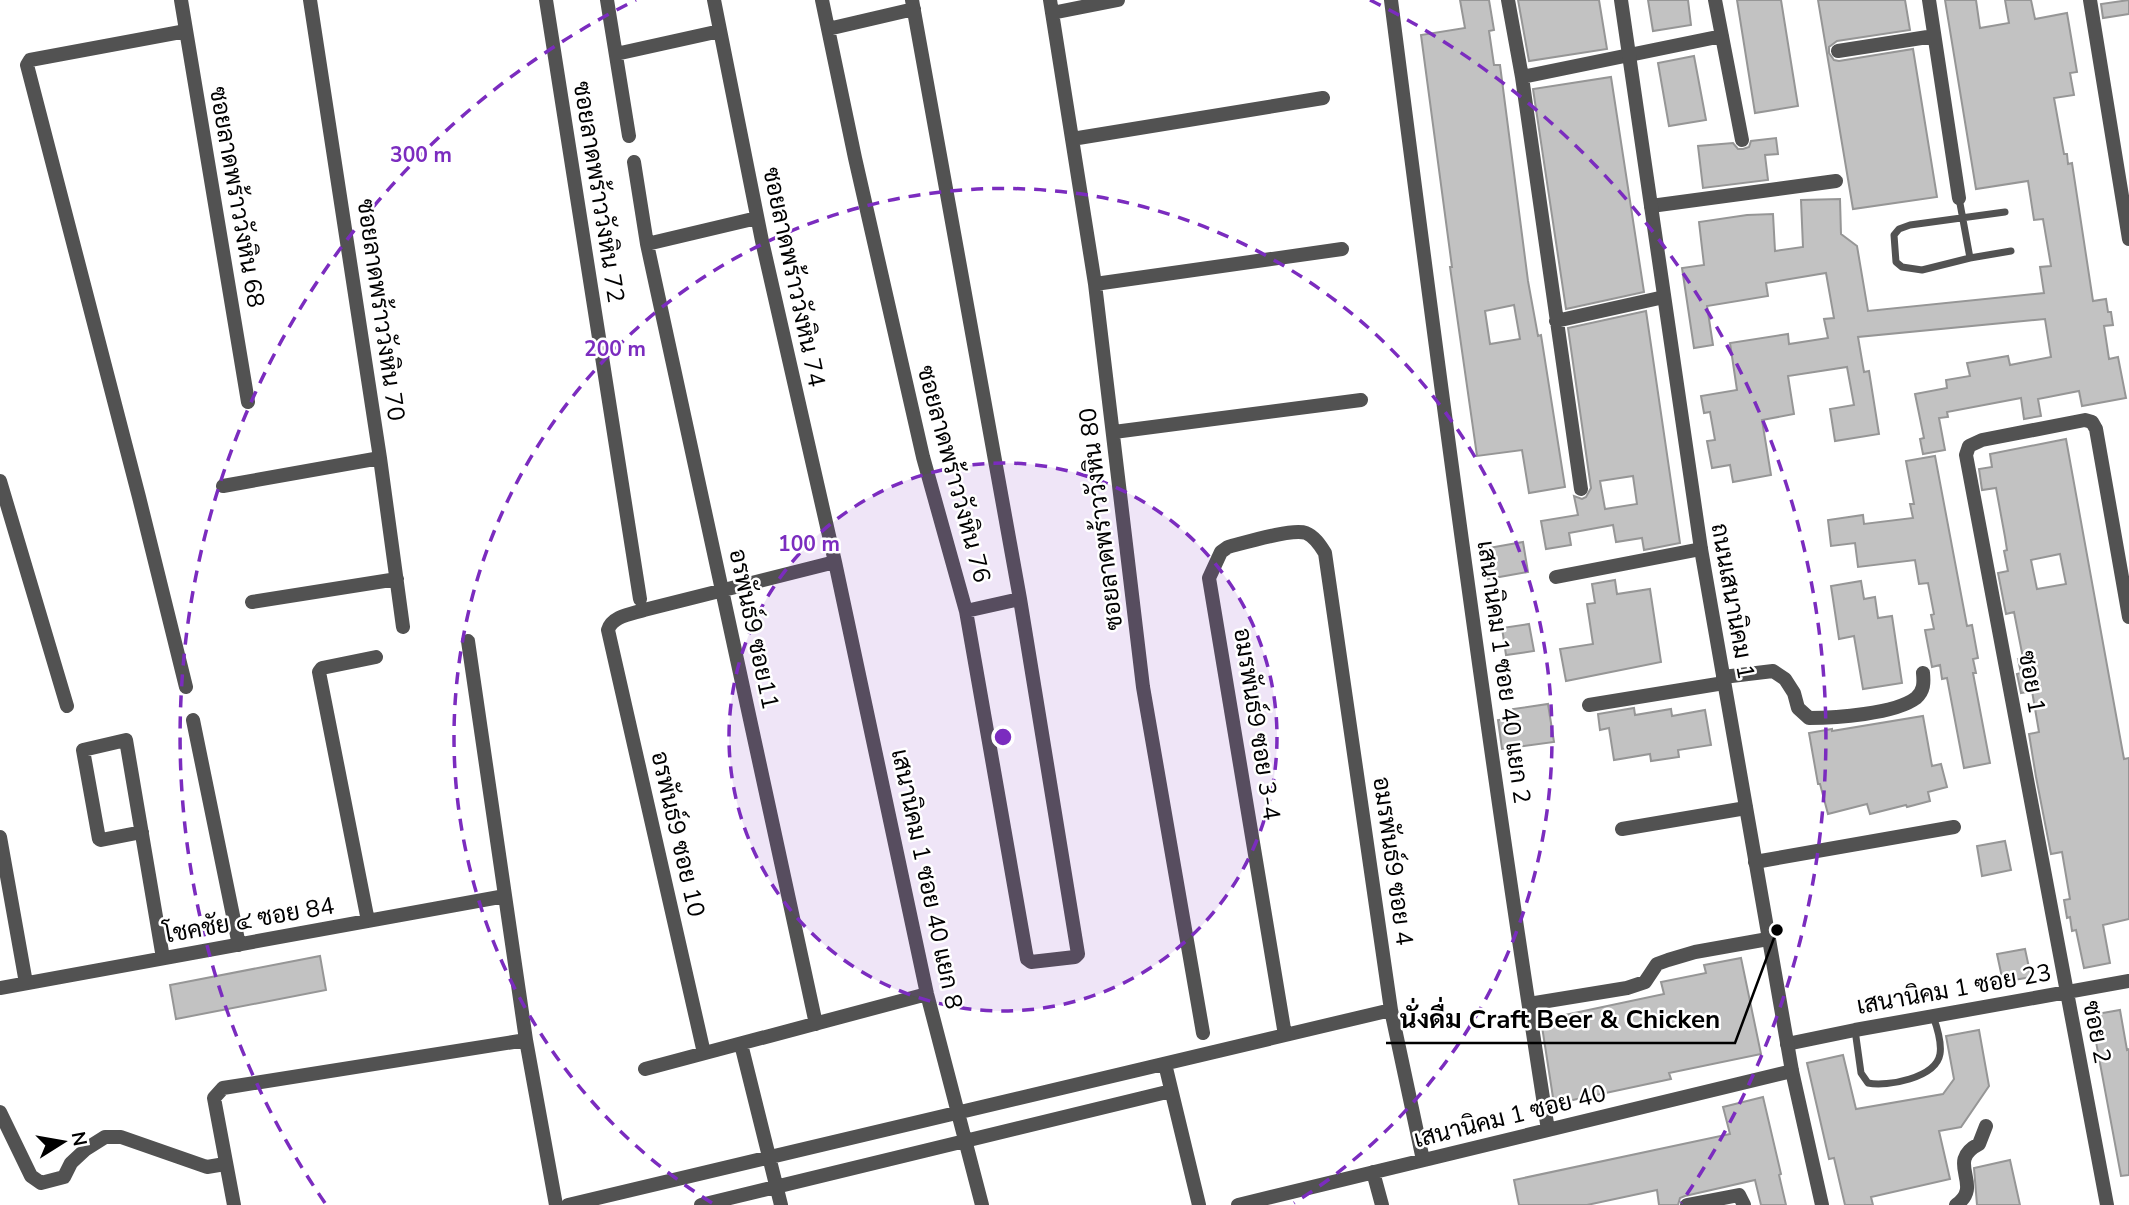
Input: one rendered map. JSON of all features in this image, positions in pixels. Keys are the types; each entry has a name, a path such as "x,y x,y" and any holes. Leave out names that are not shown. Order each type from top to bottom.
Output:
{"street":[{"name":"ซอยลาดพร้าววังหิน 68","path":"181,0 248,402"},
{"name":"ซอยลาดพร้าววังหิน 70","path":"310,0 403,627"},
{"name":"ซอยลาดพร้าววังหิน 72","path":"546,0 640,599"},
{"path":"607,0 629,136"},
{"name":"ซอยลาดพร้าววังหิน 74","path":"714,0 757,218 835,562"},
{"name":"ซอยลาดพร้าววังหิน 76","path":"822,0 923,457 966,611 1028,961 1077,955 1020,599 913,5"},
{"path":"1051,6 1118,0"},
{"name":"เสนานิคม 1 ซอย 40 แยก 2","path":"1391,0 1439,376 1548,1130"},
{"path":"1508,0 1522,77 1581,489"},
{"name":"ถนนเสนานิคม 1","path":"1621,0 1701,549 1787,1044 1822,1205"},
{"path":"1715,0 1742,140"},
{"path":"1929,0 1959,198"},
{"path":"2090,0 2129,239"},
{"path":"828,29 913,5"},
{"name":"ซอยลาดพร้าววังหิน 80","path":"1051,6 1114,432 1143,687 1203,1032"},
{"path":"186,31 30,60 27,65 186,687"},
{"path":"616,54 720,31"},
{"path":"1522,77 1722,36"},
{"path":"1838,51 1934,36"},
{"path":"1072,139 1323,98"},
{"name":"อรพันธ์9 ซอย11","path":"634,162 648,244 816,1024"},
{"path":"1651,206 1836,181"},
{"path":"648,244 757,218"},
{"path":"1094,284 1342,249"},
{"path":"1556,321 1664,297"},
{"path":"1114,432 1361,400"},
{"name":"ซอย 1","path":"2066,992 1966,455 1969,446 1982,440 2033,430 2085,420 2092,422 2096,429 2129,617"},
{"path":"223,486 380,458"},
{"path":"0,481 67,706"},
{"name":"อมรพันธ์9 ซอย 3-4","path":"1285,1035 1209,578 1221,552 1228,547 1293,531 1306,533 1317,541 1325,553 1328,567"},
{"path":"1556,577 1701,549"},
{"path":"723,592 835,562"},
{"name":"เสนานิคม 1 ซอย 40 แยก 8","path":"835,562 928,994 982,1205"},
{"name":"อมรพันธ์9 ซอย 4","path":"1328,567 1391,1010 1423,1160"},
{"path":"252,602 397,579"},
{"name":"อรพันธ์9 ซอย 10","path":"704,1053 608,630 615,620 644,610 723,592"},
{"path":"966,611 1020,599"},
{"path":"468,641 526,1040 556,1205"},
{"path":"368,921 319,672 322,668 376,657"},
{"path":"1589,705 1773,671 1785,678 1794,693 1798,708 1809,718 1828,718 1897,708 1917,697 1924,686 1923,673"},
{"path":"193,720 239,945"},
{"path":"142,832 99,839 83,750 125,740 142,832 163,958"},
{"path":"1622,829 1746,808"},
{"path":"1755,862 1954,827"},
{"path":"0,837 26,983"},
{"name":"โชคชัย ๔ ซอย 84","path":"0,988 505,896"},
{"path":"1528,1004 1628,988 1644,982 1657,964 1668,960 1695,952 1769,939"},
{"name":"เสนานิคม 1 ซอย 23","path":"1787,1044 2129,981"},
{"name":"ซอย 2","path":"2066,992 2107,1205"},
{"path":"645,1069 928,994"},
{"path":"568,1205 615,1200 769,1158 1391,1010"},
{"path":"234,1205 214,1098 223,1088 526,1040"},
{"path":"740,1044 781,1205"},
{"path":"1164,1064 1199,1205"},
{"name":"เสนานิคม 1 ซอย 40","path":"1238,1205 1792,1071"},
{"path":"701,1205 1171,1091"},
{"path":"0,1112 31,1176 41,1183 64,1177 72,1163 86,1149 105,1137 121,1137 207,1167 225,1164"},
{"path":"1956,1205 1968,1189 1964,1157 1968,1150 1979,1144 1986,1126"},
{"path":"1373,1172 1382,1205"},
{"path":"1687,1205 1740,1195 1744,1205"}],"lane":[{"path":"1959,198 1970,258"},
{"path":"2005,212 1910,225 1899,229 1894,235 1896,262 1902,267 1922,270 2011,251"},
{"path":"1855,1030 1861,1073 1868,1083 1882,1086 1926,1073 1936,1064 1940,1055 1933,1015"}],"building":[{"path":"1460,0 1489,0 1494,30 1489,31 1494,65 1500,65 1528,281 1538,336 1541,335 1565,487 1529,493 1522,450 1477,456 1421,35 1465,28","holes":["1514,305 1520,339 1490,344 1485,311"]},
{"path":"1518,0 1599,0 1607,49 1529,61"},
{"path":"1648,0 1688,0 1691,25 1653,31"},
{"path":"1737,0 1781,0 1798,106 1755,113"},
{"path":"1818,0 1905,0 1910,30 1837,41 1829,47 1829,53 1834,60 1839,61 1913,49 1937,197 1853,209"},
{"path":"1945,0 1976,0 1980,28 2009,23 2005,0 2031,0 2035,19 2067,13 2077,72 2070,73 2074,95 2054,98 2064,154 2067,154 2068,164 2072,163 2093,301 2106,299 2108,312 2111,312 2113,325 2104,326 2109,359 2118,357 2126,398 2082,406 2079,391 2038,399 2041,416 2024,419 2021,398 1947,412 1948,417 1939,418 1945,450 1923,454 1920,439 1924,438 1915,394 1947,388 1946,380 1970,376 1967,363 2008,356 2010,365 2051,357 2045,319 1858,337 1864,372 1869,371 1879,434 1835,441 1830,409 1854,405 1847,367 1788,376 1794,414 1762,420 1771,475 1733,482 1730,465 1712,468 1707,441 1715,440 1710,412 1704,413 1701,396 1737,390 1730,343 1788,334 1789,344 1828,338 1824,319 1834,318 1826,273 1766,283 1768,296 1707,306 1713,345 1694,348 1682,268 1704,265 1699,222 1773,214 1775,251 1803,247 1801,200 1840,199 1841,234 1857,246 1868,311 2044,293 2040,267 2051,266 2043,219 2034,220 2028,181 1976,189"},
{"path":"2129,0 2129,14 2103,18 2101,4"},
{"path":"1694,56 1706,120 1669,126 1658,63"},
{"path":"1611,77 1644,292 1566,309 1533,89"},
{"path":"1776,138 1778,154 1765,155 1768,180 1703,188 1698,146 1733,143 1738,149 1743,149 1749,147 1751,141"},
{"path":"1646,311 1680,543 1644,550 1642,538 1616,542 1613,525 1569,533 1571,545 1546,549 1541,521 1578,515 1574,496 1582,499 1591,488 1568,328","holes":["1633,476 1637,504 1605,509 1600,481"]},
{"path":"2066,439 2124,759 2129,758 2129,919 2103,925 2110,963 2084,968 2076,930 2072,931 2070,917 2067,918 2064,900 2070,899 2062,852 2051,854 2029,734 2039,732 2032,691 2021,693 2017,674 2021,673 2018,659 2023,658 2014,612 2006,614 1998,573 2008,571 1996,488 1982,490 1979,469 1992,467 1990,454","holes":["2060,554 2066,584 2037,589 2031,560"]},
{"path":"1935,456 1967,626 1972,625 1978,658 1973,659 1976,673 1973,673 1990,763 1964,768 1947,678 1942,679 1940,665 1932,667 1925,630 1934,629 1928,583 1919,584 1915,560 1858,567 1855,543 1831,546 1828,520 1863,515 1864,524 1913,518 1910,504 1914,504 1906,461"},
{"path":"1523,542 1528,572 1488,579 1483,549"},
{"path":"1615,580 1617,594 1650,589 1661,662 1566,681 1560,649 1593,644 1587,604 1595,603 1592,584"},
{"path":"1861,581 1864,599 1875,597 1878,618 1892,616 1902,683 1863,689 1854,636 1839,639 1831,586"},
{"path":"1529,624 1534,651 1506,655 1502,628"},
{"path":"1548,704 1554,742 1502,749 1498,720 1515,718 1513,709"},
{"path":"1634,708 1635,715 1671,709 1672,716 1705,710 1711,745 1678,750 1679,757 1651,761 1650,754 1614,760 1609,728 1600,730 1598,714"},
{"path":"1923,716 1932,766 1941,764 1947,787 1928,792 1930,801 1907,807 1906,805 1870,814 1867,804 1828,814 1818,784 1809,733"},
{"path":"2005,841 2011,870 1982,876 1977,846"},
{"path":"2025,949 2031,977 2003,982 1997,954"},
{"path":"320,956 326,990 176,1019 170,985"},
{"path":"1741,958 1761,1054 1669,1073 1671,1079 1554,1104 1541,1020 1664,994 1661,982 1706,973 1704,965"},
{"path":"2120,1010 2127,1050 2129,1049 2129,1175 2121,1176 2091,1015"},
{"path":"1979,1030 1989,1086 1961,1127 1939,1131 1950,1179 1871,1197 1873,1205 1845,1205 1834,1158 1829,1159 1807,1063 1843,1055 1856,1109 1943,1094 1954,1079 1946,1036"},
{"path":"1763,1097 1786,1205 1761,1205 1755,1180 1685,1196 1680,1198 1678,1205 1659,1205 1657,1190 1587,1205 1519,1205 1514,1180 1730,1134 1723,1107"},
{"path":"2010,1160 2020,1205 1977,1205 1974,1168"}],"place":[{"name":"นั่งดื่ม Craft Beer & Chicken","path":"1777,930"}]}
